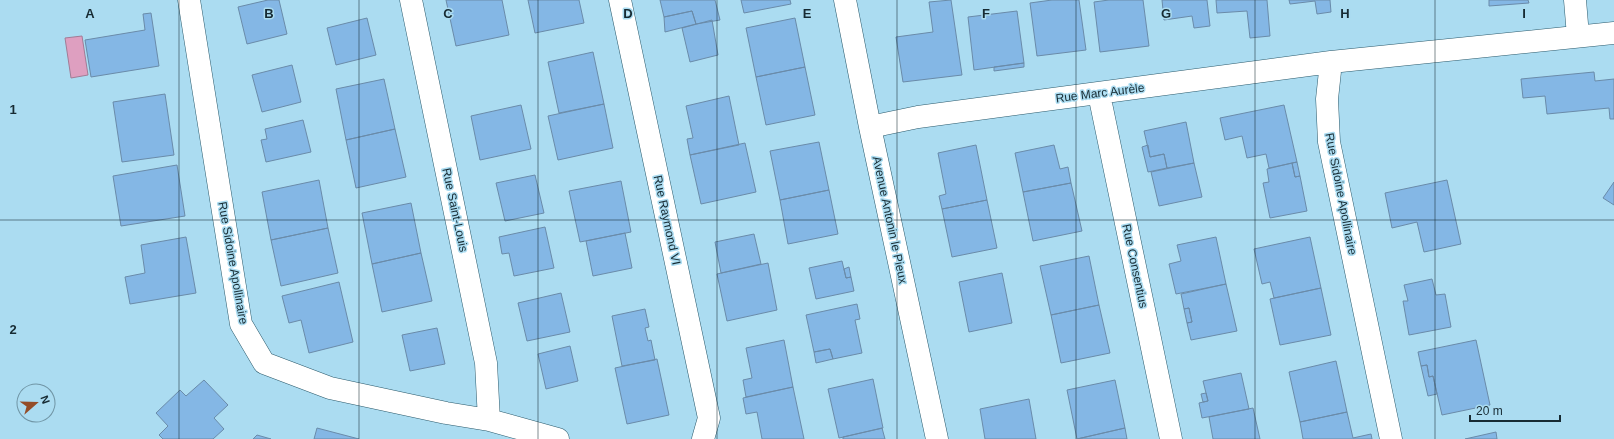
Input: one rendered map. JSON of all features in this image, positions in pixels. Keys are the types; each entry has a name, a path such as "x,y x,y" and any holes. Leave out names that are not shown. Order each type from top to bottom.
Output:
{"street":[{"name":"Rue Sidoine Apollinaire","path":"189,0 241,324 264,363 330,388 446,413 490,420 558,439"},
{"name":"Rue Saint-Louis","path":"411,0 486,363 490,420"},
{"name":"Rue Raymond VI","path":"620,0 709,418 703,439"},
{"name":"Avenue Antonin le Pieux","path":"845,0 870,128 937,439"},
{"path":"1575,0 1578,36"},
{"path":"1331,62 1614,32"},
{"name":"Rue Sidoine Apollinaire","path":"1331,62 1327,99 1328,142 1391,439"},
{"name":"Rue Marc Aurèle","path":"870,128 918,117 1331,62"},
{"name":"Rue Consentius","path":"1099,94 1171,439"}],"shaded area":[{"path":"82,36 88,75 71,78 65,38"}],"building":[{"path":"268,0 279,0 287,34 247,44 238,7"},
{"path":"446,0 502,0 509,35 456,46"},
{"path":"528,0 579,0 584,23 535,33"},
{"path":"660,0 715,0 720,20 696,24 692,11 664,17"},
{"path":"741,0 790,0 791,4 744,13"},
{"path":"951,0 962,75 903,82 896,37 933,32 929,2"},
{"path":"1052,0 1079,0 1086,50 1037,56 1030,3"},
{"path":"1109,0 1143,0 1149,46 1100,52 1094,2"},
{"path":"1162,0 1207,0 1210,26 1194,28 1192,16 1164,20"},
{"path":"1216,0 1267,0 1270,36 1250,38 1247,11 1217,13"},
{"path":"1289,0 1330,0 1331,12 1317,14 1315,1 1290,4"},
{"path":"1489,0 1528,0 1529,3 1489,6"},
{"path":"692,11 696,24 665,32 664,17"},
{"path":"1017,11 1024,63 974,70 968,17"},
{"path":"151,13 159,66 91,77 85,40 145,30 143,14"},
{"path":"367,18 376,55 336,65 327,28"},
{"path":"795,18 805,67 756,77 746,28"},
{"path":"712,20 718,55 690,62 682,28"},
{"path":"593,52 604,104 559,113 548,62"},
{"path":"1024,63 1024,67 994,71 994,67"},
{"path":"292,65 301,102 262,112 252,75"},
{"path":"805,67 815,115 766,125 756,77"},
{"path":"1594,72 1595,81 1614,79 1614,119 1610,119 1609,108 1547,114 1545,96 1523,98 1521,79"},
{"path":"384,79 395,129 346,140 336,89"},
{"path":"165,94 174,155 122,162 113,102"},
{"path":"729,96 739,145 690,155 687,139 693,138 686,106"},
{"path":"604,104 613,148 558,160 548,116"},
{"path":"521,105 531,149 480,160 471,116"},
{"path":"1284,105 1297,162 1269,168 1266,154 1247,158 1242,136 1225,140 1220,118"},
{"path":"303,120 311,152 266,162 261,140 267,139 265,129"},
{"path":"1186,122 1194,163 1167,168 1164,154 1150,157 1144,131"},
{"path":"395,129 406,177 356,188 346,140"},
{"path":"819,142 829,190 780,200 770,151"},
{"path":"745,143 756,192 701,204 690,155"},
{"path":"976,145 987,200 942,209 939,196 946,194 938,153"},
{"path":"1054,145 1060,169 1068,167 1071,183 1023,192 1015,153"},
{"path":"1148,145 1150,157 1164,154 1167,168 1148,172 1142,147"},
{"path":"1297,162 1300,176 1295,177 1292,163"},
{"path":"1194,163 1202,197 1159,206 1151,172"},
{"path":"1292,163 1295,177 1300,176 1307,211 1270,218 1263,183 1269,182 1267,169"},
{"path":"177,165 185,216 121,226 113,176"},
{"path":"535,175 544,213 505,221 496,183"},
{"path":"319,180 328,228 271,240 262,192"},
{"path":"1447,180 1461,244 1424,252 1417,222 1392,228 1385,193"},
{"path":"621,181 631,232 580,242 569,191"},
{"path":"1614,182 1614,205 1603,198"},
{"path":"1071,183 1082,231 1033,241 1023,192"},
{"path":"829,190 838,234 788,244 780,200"},
{"path":"987,200 997,248 952,257 942,209"},
{"path":"411,203 421,253 372,264 362,213"},
{"path":"545,227 554,268 514,276 509,253 502,254 499,237"},
{"path":"328,228 338,273 281,286 271,240"},
{"path":"625,233 632,268 593,276 586,241"},
{"path":"754,234 761,264 721,273 715,242"},
{"path":"186,237 196,293 130,304 125,277 145,273 141,245"},
{"path":"1216,237 1226,284 1176,294 1169,264 1181,261 1177,245"},
{"path":"1310,237 1321,288 1274,298 1270,282 1262,284 1254,249"},
{"path":"421,253 432,301 382,312 372,264"},
{"path":"1089,256 1099,305 1051,315 1040,266"},
{"path":"842,261 846,278 851,277 854,291 816,299 809,268"},
{"path":"768,263 777,310 727,321 717,274"},
{"path":"849,267 851,277 846,278 844,269"},
{"path":"1002,273 1012,323 969,332 959,282"},
{"path":"1432,279 1436,295 1445,294 1451,327 1409,335 1403,301 1408,301 1404,285"},
{"path":"339,282 353,342 309,353 301,320 289,323 282,296"},
{"path":"1226,284 1237,331 1191,340 1187,323 1192,322 1189,308 1184,309 1181,294"},
{"path":"1321,288 1331,335 1280,345 1270,299"},
{"path":"561,293 570,332 527,341 518,303"},
{"path":"857,304 860,319 855,320 862,353 833,359 830,349 814,352 806,315"},
{"path":"1099,305 1110,353 1061,363 1051,315"},
{"path":"1189,308 1192,322 1187,323 1184,309"},
{"path":"645,309 649,327 645,328 648,341 651,340 655,360 622,366 612,316"},
{"path":"437,328 445,364 410,371 402,335"},
{"path":"784,340 793,387 746,397 743,380 752,378 746,348"},
{"path":"1476,340 1490,405 1442,415 1433,376 1429,377 1427,365 1421,366 1418,352"},
{"path":"570,346 578,381 546,389 538,354"},
{"path":"830,349 833,359 816,363 814,352"},
{"path":"657,359 669,415 627,424 615,368"},
{"path":"1336,361 1347,412 1300,422 1289,372"},
{"path":"1427,365 1429,377 1433,376 1437,394 1428,396 1421,366"},
{"path":"1241,373 1249,409 1202,418 1199,403 1208,401 1203,381"},
{"path":"873,379 883,428 839,438 828,389"},
{"path":"204,380 228,405 214,418 224,429 213,439 163,439 159,435 168,426 156,413 180,390 186,396"},
{"path":"1115,380 1125,428 1077,439 1067,390"},
{"path":"793,387 804,439 762,439 757,412 746,414 743,398"},
{"path":"1206,393 1208,401 1203,402 1201,394"},
{"path":"1029,399 1036,439 985,439 980,409"},
{"path":"1253,408 1260,439 1213,439 1209,417"},
{"path":"1347,412 1353,438 1371,434 1372,439 1303,439 1300,422"},
{"path":"317,428 359,439 314,439"},
{"path":"882,428 885,439 843,439 843,437"},
{"path":"1125,428 1127,439 1077,439"},
{"path":"1496,432 1497,439 1465,439"},
{"path":"257,435 271,439 253,439"}]}
